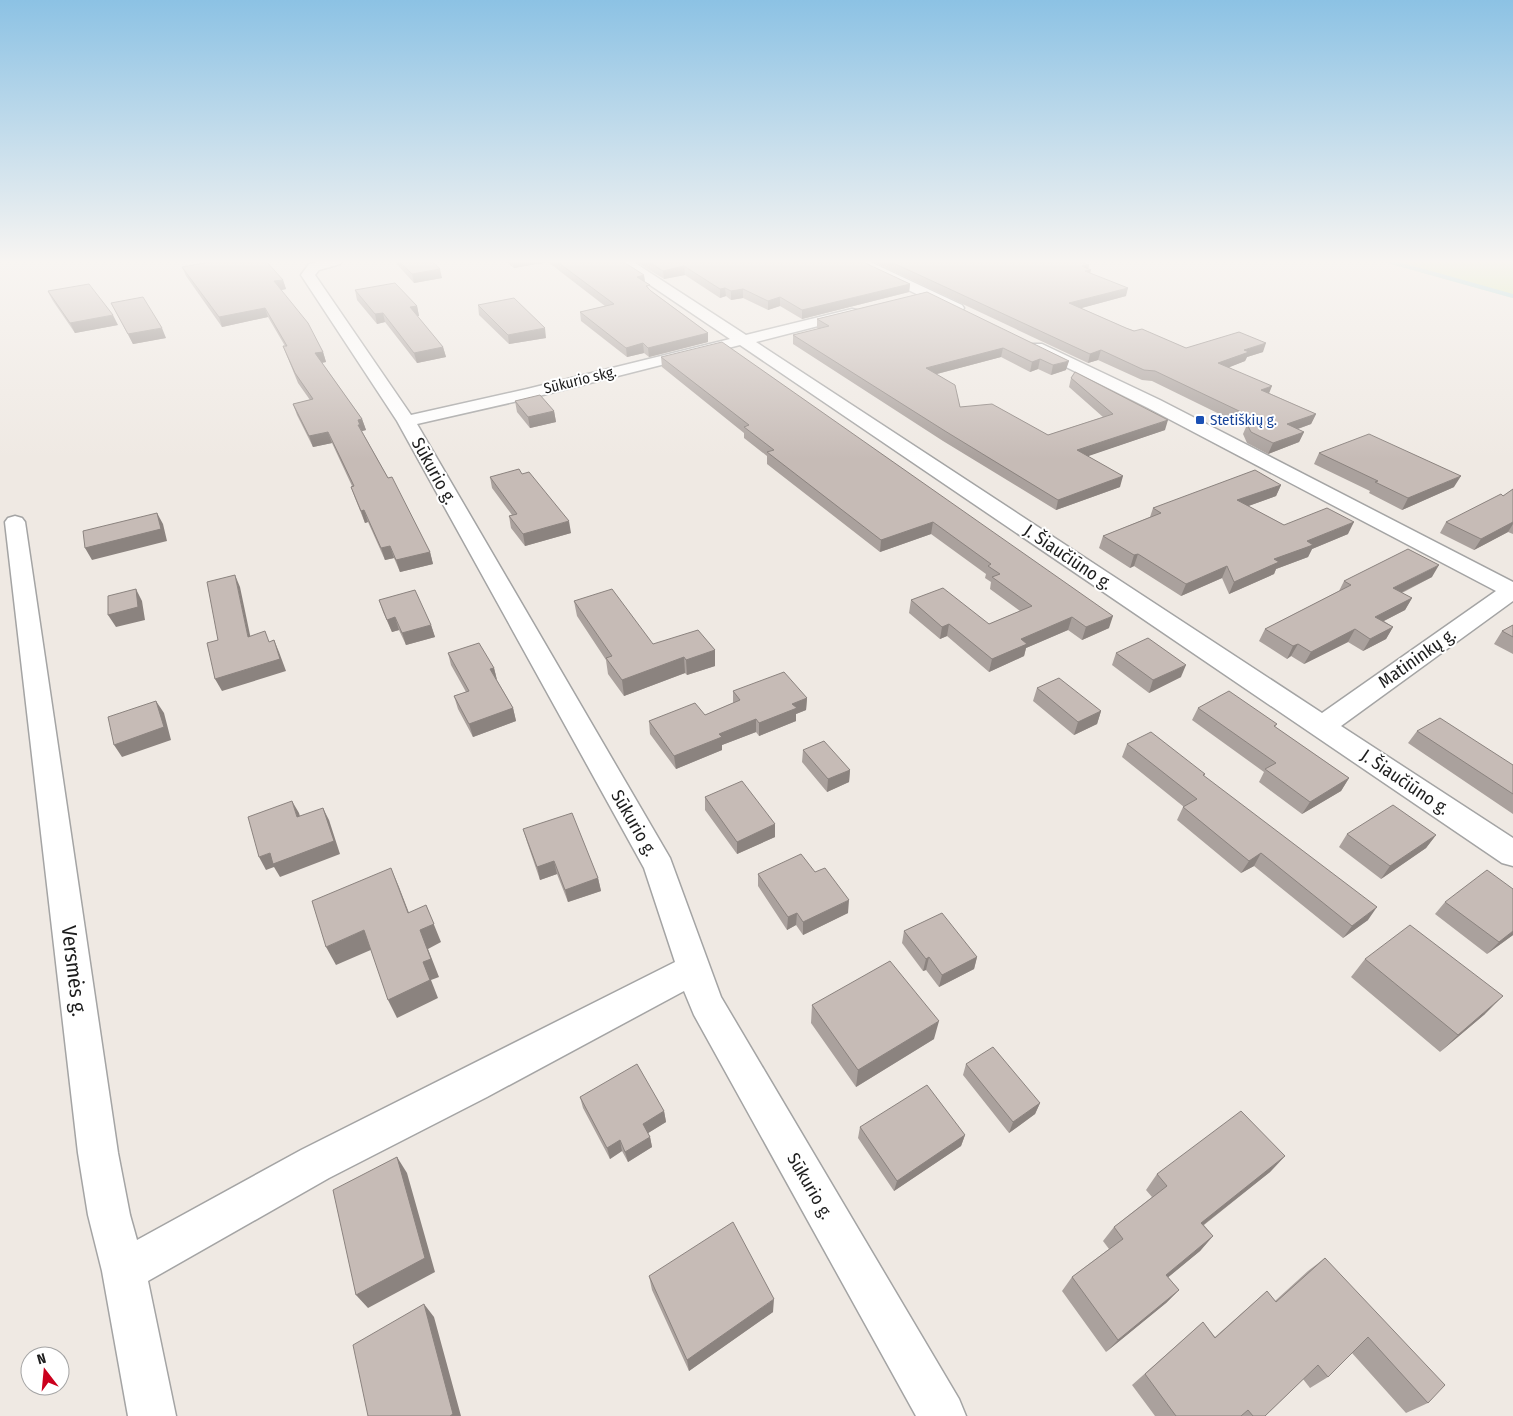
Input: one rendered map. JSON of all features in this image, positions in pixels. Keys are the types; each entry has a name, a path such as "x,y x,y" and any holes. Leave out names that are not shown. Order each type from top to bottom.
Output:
{"street":[{"name":"Sūkurio g.","path":"344,327 406,422 659,867 706,1004 942,1416"},
{"name":"J. Šiaučiūno g.","path":"724,327 1513,854"},
{"name":"Sūkurio skg.","path":"406,422 527,394 792,327"},
{"path":"1024,340 1154,404 1513,591"},
{"name":"Versmės g.","path":"15,522 98,1152 109,1215 124,1271 152,1416"},
{"name":"Matininkų g.","path":"1322,726 1513,591"},
{"path":"124,1271 315,1164 474,1084 694,969"}],"building":[{"path":"124,327 162,328 128,334"},
{"path":"276,327 310,327 323,352 315,353 362,419 358,420 360,425 358,425 388,478 392,477 430,552 396,560 390,546 381,548 364,510 361,511 351,487 354,486 328,432 309,436 293,404 313,399 295,373 283,346 287,346"},
{"path":"394,327 427,327 443,347 414,353"},
{"path":"500,327 545,328 508,335"},
{"path":"599,327 700,327 708,333 648,348 643,343 626,348"},
{"path":"825,327 999,327 1069,361 1053,365 1040,359 1032,362 1003,348 926,368 955,385 960,407 992,404 1048,435 1113,414 1071,378 1075,372 1168,420 1077,450 1123,476 1058,500 793,335"},
{"path":"1032,327 1124,327 1134,331 1142,329 1186,348 1239,332 1266,343 1244,350 1249,352 1218,363 1272,386 1261,390 1316,414 1287,424 1304,432 1273,443 1251,432 1247,424 1258,420 1155,371 1144,370 1101,350 1090,354"},
{"path":"722,342 1113,616 1086,627 1072,617 1021,639 1027,644 992,659 949,624 942,627 911,600 943,588 989,624 1032,606 992,577 1000,574 988,566 991,564 933,522 881,540 767,452 774,450 744,427 749,425 661,357"},
{"path":"540,395 554,411 528,417 515,401"},
{"path":"1369,434 1461,476 1408,498 1375,482 1378,481 1319,453"},
{"path":"519,469 522,474 529,472 569,521 523,534 509,516 517,514 490,477"},
{"path":"1255,470 1281,485 1237,500 1284,525 1327,508 1354,522 1307,541 1313,545 1274,559 1279,562 1234,582 1227,566 1186,584 1138,554 1134,555 1103,536 1161,513 1153,508"},
{"path":"1513,489 1513,522 1481,539 1446,522 1501,494 1503,496"},
{"path":"157,513 161,529 85,548 83,531"},
{"path":"1408,549 1439,565 1393,588 1412,598 1375,617 1393,627 1370,639 1355,629 1311,652 1298,644 1293,646 1265,629 1351,585 1344,581"},
{"path":"235,575 248,637 265,631 269,642 274,640 280,659 215,679 207,643 218,640 207,582"},
{"path":"136,589 138,607 108,615 108,596"},
{"path":"612,589 653,644 698,630 715,650 686,660 684,657 622,680 606,658 612,656 574,601"},
{"path":"415,590 431,625 402,633 395,617 387,620 379,600"},
{"path":"1513,625 1513,637 1502,631"},
{"path":"1148,638 1186,665 1153,680 1116,653"},
{"path":"479,643 494,668 490,669 513,708 469,724 454,696 469,691 448,653"},
{"path":"784,672 807,698 792,704 797,708 759,723 756,719 719,734 722,737 674,756 649,721 695,703 705,715 740,700 733,691"},
{"path":"1059,678 1101,711 1078,722 1037,688"},
{"path":"1229,691 1277,724 1274,726 1349,778 1310,802 1265,769 1276,763 1198,708"},
{"path":"156,701 164,727 114,745 108,717"},
{"path":"1440,718 1513,765 1513,794 1417,731"},
{"path":"1151,732 1205,774 1203,775 1377,907 1352,926 1261,853 1249,861 1183,807 1197,799 1127,744"},
{"path":"824,741 850,770 828,779 803,750"},
{"path":"742,781 775,824 737,842 705,797"},
{"path":"292,801 297,817 323,808 334,841 273,864 270,853 259,857 248,817"},
{"path":"1393,805 1436,835 1390,866 1347,834"},
{"path":"572,813 598,878 565,890 554,861 537,867 523,829"},
{"path":"801,854 815,872 825,868 849,900 803,922 797,913 788,917 758,874"},
{"path":"391,868 408,913 426,905 434,924 420,930 431,959 423,962 430,980 388,1000 364,930 326,947 312,901"},
{"path":"1487,870 1513,889 1513,931 1499,942 1445,902"},
{"path":"942,913 977,957 942,975 929,957 926,959 904,931"},
{"path":"1410,925 1503,996 1458,1035 1365,959"},
{"path":"890,961 939,1021 858,1070 812,1005"},
{"path":"993,1047 1040,1103 1013,1122 966,1064"},
{"path":"637,1064 664,1111 643,1124 650,1137 625,1152 620,1140 607,1148 580,1097"},
{"path":"927,1085 965,1135 897,1181 860,1127"},
{"path":"1241,1111 1285,1156 1201,1223 1213,1236 1166,1275 1179,1290 1118,1340 1072,1277 1123,1239 1114,1227 1167,1186 1157,1174"},
{"path":"397,1157 425,1258 356,1295 333,1190"},
{"path":"733,1222 774,1299 687,1360 649,1276"},
{"path":"1325,1258 1445,1385 1428,1403 1368,1337 1328,1377 1318,1365 1265,1416 1253,1416 1248,1410 1241,1416 1176,1416 1145,1374 1203,1322 1215,1338 1267,1291 1276,1302"},
{"path":"424,1304 453,1414 450,1416 368,1416 353,1345"}],"place":[{"name":"Stetiškių g.","path":"1200,420"}]}
